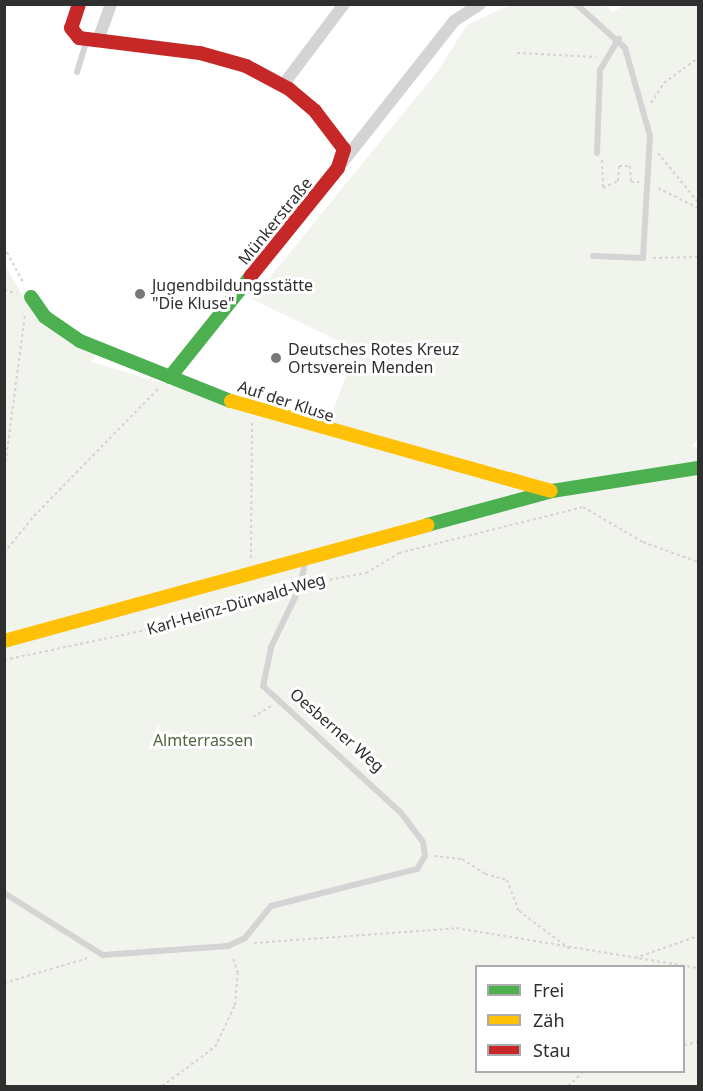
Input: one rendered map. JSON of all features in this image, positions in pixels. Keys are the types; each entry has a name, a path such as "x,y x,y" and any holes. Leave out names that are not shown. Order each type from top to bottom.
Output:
{"street":[{"path":"79,4 72,28 88,39 224,58 283,85 338,135 340,165"},
{"path":"88,39 111,4"},
{"path":"283,85 344,4"},
{"name":"Münkerstraße","path":"170,378 454,21 480,4"},
{"name":"Auf der Kluse","path":"31,297 51,322 80,341 170,378 252,408 552,491"},
{"path":"4,641 552,491 654,471 699,468"}],"lane":[{"path":"576,4 619,38 650,136 643,258 593,256"},
{"path":"597,153 600,70 619,38"},
{"path":"77,72 88,39"},
{"name":"Oesberner Weg","path":"306,558 301,585 268,663 263,686 392,804 423,842 425,856"},
{"path":"4,893 103,956 228,946 246,938 271,906 368,880 408,874 425,856"}],"path":[{"path":"517,53 597,57 600,70"},
{"path":"644,116 664,83 699,58"},
{"path":"650,136 699,202"},
{"path":"597,153 603,161 603,188 618,181 620,166 630,166 631,182 647,182 699,208"},
{"path":"4,247 31,297 17,355 4,474"},
{"path":"643,258 699,257"},
{"path":"4,553 34,516 170,378"},
{"path":"250,573 252,408"},
{"name":"Karl-Heinz-Dürwald-Weg","path":"4,660 185,622 301,585 366,573 399,553 583,507 643,542 699,562"},
{"path":"253,717 278,701"},
{"path":"425,856 462,859 485,874 507,880 519,911 572,951"},
{"path":"252,944 456,928 572,951 677,965"},
{"path":"633,959 699,936"},
{"path":"162,1086 215,1047 235,1005 238,974 228,946"},
{"path":"4,983 103,956"},
{"path":"568,1086 581,1073"}],"green space":[{"name":"Almterrassen","path":"510,5 606,5 612,12 625,5 698,5 698,439 691,447 698,447 698,1086 5,1086 4,264 32,311 96,353 92,362 326,432 355,349 252,299 437,72 467,25"}],"traffic: fast":[{"path":"170,377 251,276"},
{"path":"31,297 45,317 80,341 231,401"},
{"path":"427,525 552,491 698,468"}],"traffic: slow":[{"path":"231,401 551,491"},
{"path":"4,641 427,525"}],"traffic: jam":[{"path":"79,4 71,28 79,38 200,53 246,66 289,89 315,111 344,149 338,168 251,276"}],"place":[{"name":"Jugendbildungsstätte \"Die Kluse\"","path":"140,294"},
{"name":"Deutsches Rotes Kreuz Ortsverein Menden","path":"276,358"}]}
